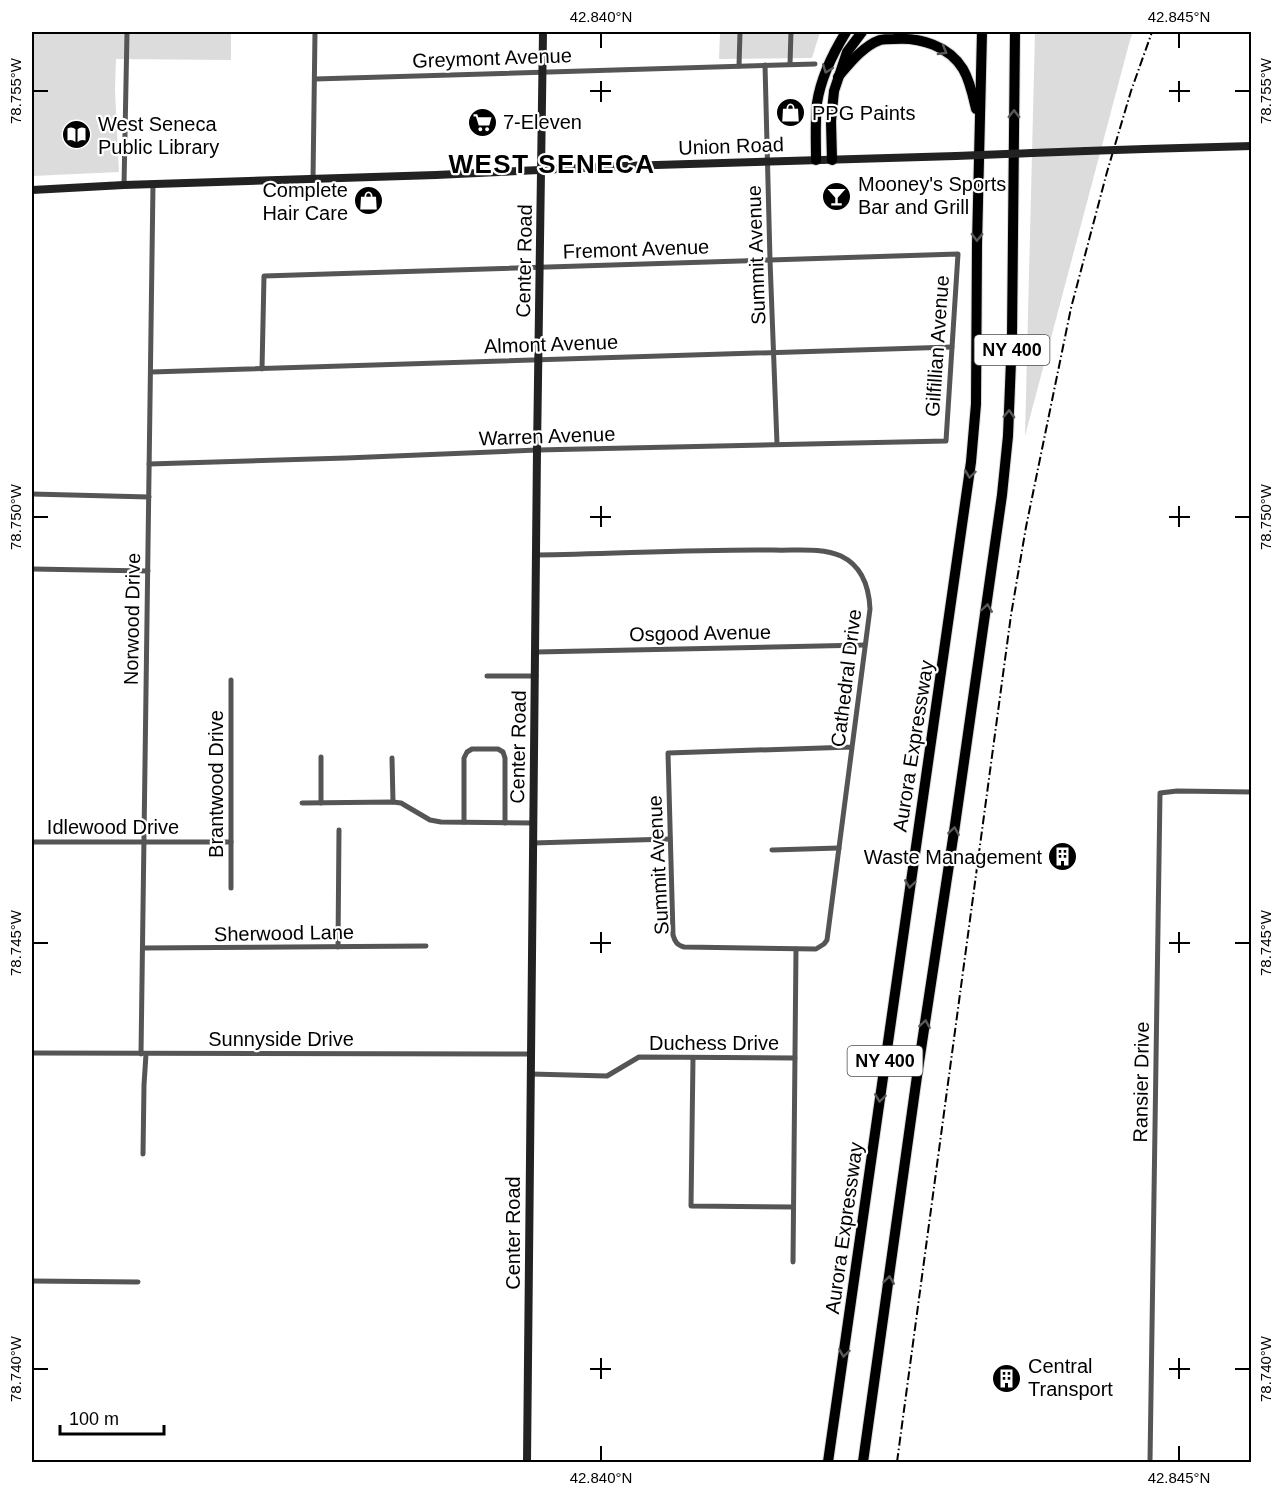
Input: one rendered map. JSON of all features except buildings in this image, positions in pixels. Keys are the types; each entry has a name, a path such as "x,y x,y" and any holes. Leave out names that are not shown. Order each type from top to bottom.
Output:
{"highway":[{"path":"832,160 831,105 847,52 862,32"},
{"name":"Aurora Expressway","path":"828,1462 971,462 976,404 982,32"},
{"name":"NY 400","path":"864,1462 918,1069 1002,495 1008,436 1012,336 1015,32"},
{"path":"816,160 817,102 826,70 845,34"},
{"path":"838,77 849,64 881,40 902,38 921,40 942,49 954,58 964,71 980,125"}],"main road":[{"name":"Center Road","path":"527,1462 543,32"},
{"name":"Union Road","path":"32,190 623,166 1251,146"}],"street":[{"path":"124,185 127,32"},
{"path":"313,179 315,32"},
{"path":"739,66 740,32"},
{"path":"790,64 791,32"},
{"name":"Greymont Avenue","path":"315,79 815,64"},
{"name":"Summit Avenue","path":"765,65 777,444"},
{"name":"Norwood Drive","path":"143,1154 143,948 153,184"},
{"name":"Fremont Avenue","path":"262,369 264,276 958,254"},
{"name":"Gilfillian Avenue","path":"946,441 958,254"},
{"name":"Almont Avenue","path":"150,372 952,347"},
{"name":"Warren Avenue","path":"149,464 537,450 946,441"},
{"path":"32,494 149,497"},
{"name":"Cathedral Drive","path":"536,555 743,550 823,551 843,557 858,570 864,579 870,609 827,940 816,949 796,949"},
{"path":"32,569 148,572"},
{"name":"Osgood Avenue","path":"536,652 866,645"},
{"path":"487,676 536,676"},
{"name":"Brantwood Drive","path":"231,680 231,888"},
{"name":"Summit Avenue","path":"796,949 684,947 676,943 673,935 668,753 852,747"},
{"path":"465,822 465,758 467,752 472,749 498,749 503,752 505,758 506,823"},
{"path":"321,757 321,803"},
{"path":"392,758 393,802"},
{"name":"Ransier Drive","path":"1150,1462 1161,793 1177,791 1251,792"},
{"path":"302,804 393,802 401,803 430,820 441,822 534,823"},
{"path":"338,947 339,830"},
{"path":"533,843 670,839"},
{"name":"Idlewood Drive","path":"32,842 231,843"},
{"path":"772,850 839,848"},
{"name":"Sherwood Lane","path":"143,948 426,946"},
{"path":"793,1262 796,949"},
{"name":"Sunnyside Drive","path":"32,1053 531,1054"},
{"name":"Duchess Drive","path":"531,1074 607,1076 639,1057 795,1058"},
{"path":"693,1058 691,1206 793,1207"},
{"path":"32,1281 138,1282"}],"shaded area":[{"path":"32,32 264,33 231,33 231,60 116,59 115,90 119,172 32,176"},
{"path":"720,32 820,32 812,58 719,59"},
{"path":"1035,32 1133,32 1025,436"}],"railway":[{"path":"897,1462 1011,615 1026,527 1071,308 1107,172 1131,91 1152,32"}],"place":[{"name":"PPG Paints","path":"791,113"},
{"name":"7-Eleven","path":"482,122"},
{"name":"West Seneca Public Library","path":"77,135"},
{"name":"Mooney's Sports Bar and Grill","path":"837,196"},
{"name":"Complete Hair Care","path":"369,201"},
{"name":"Waste Management","path":"1063,857"},
{"name":"Central Transport","path":"1007,1378"}],"district":[{"name":"WEST SENECA","path":"552,164"}]}
